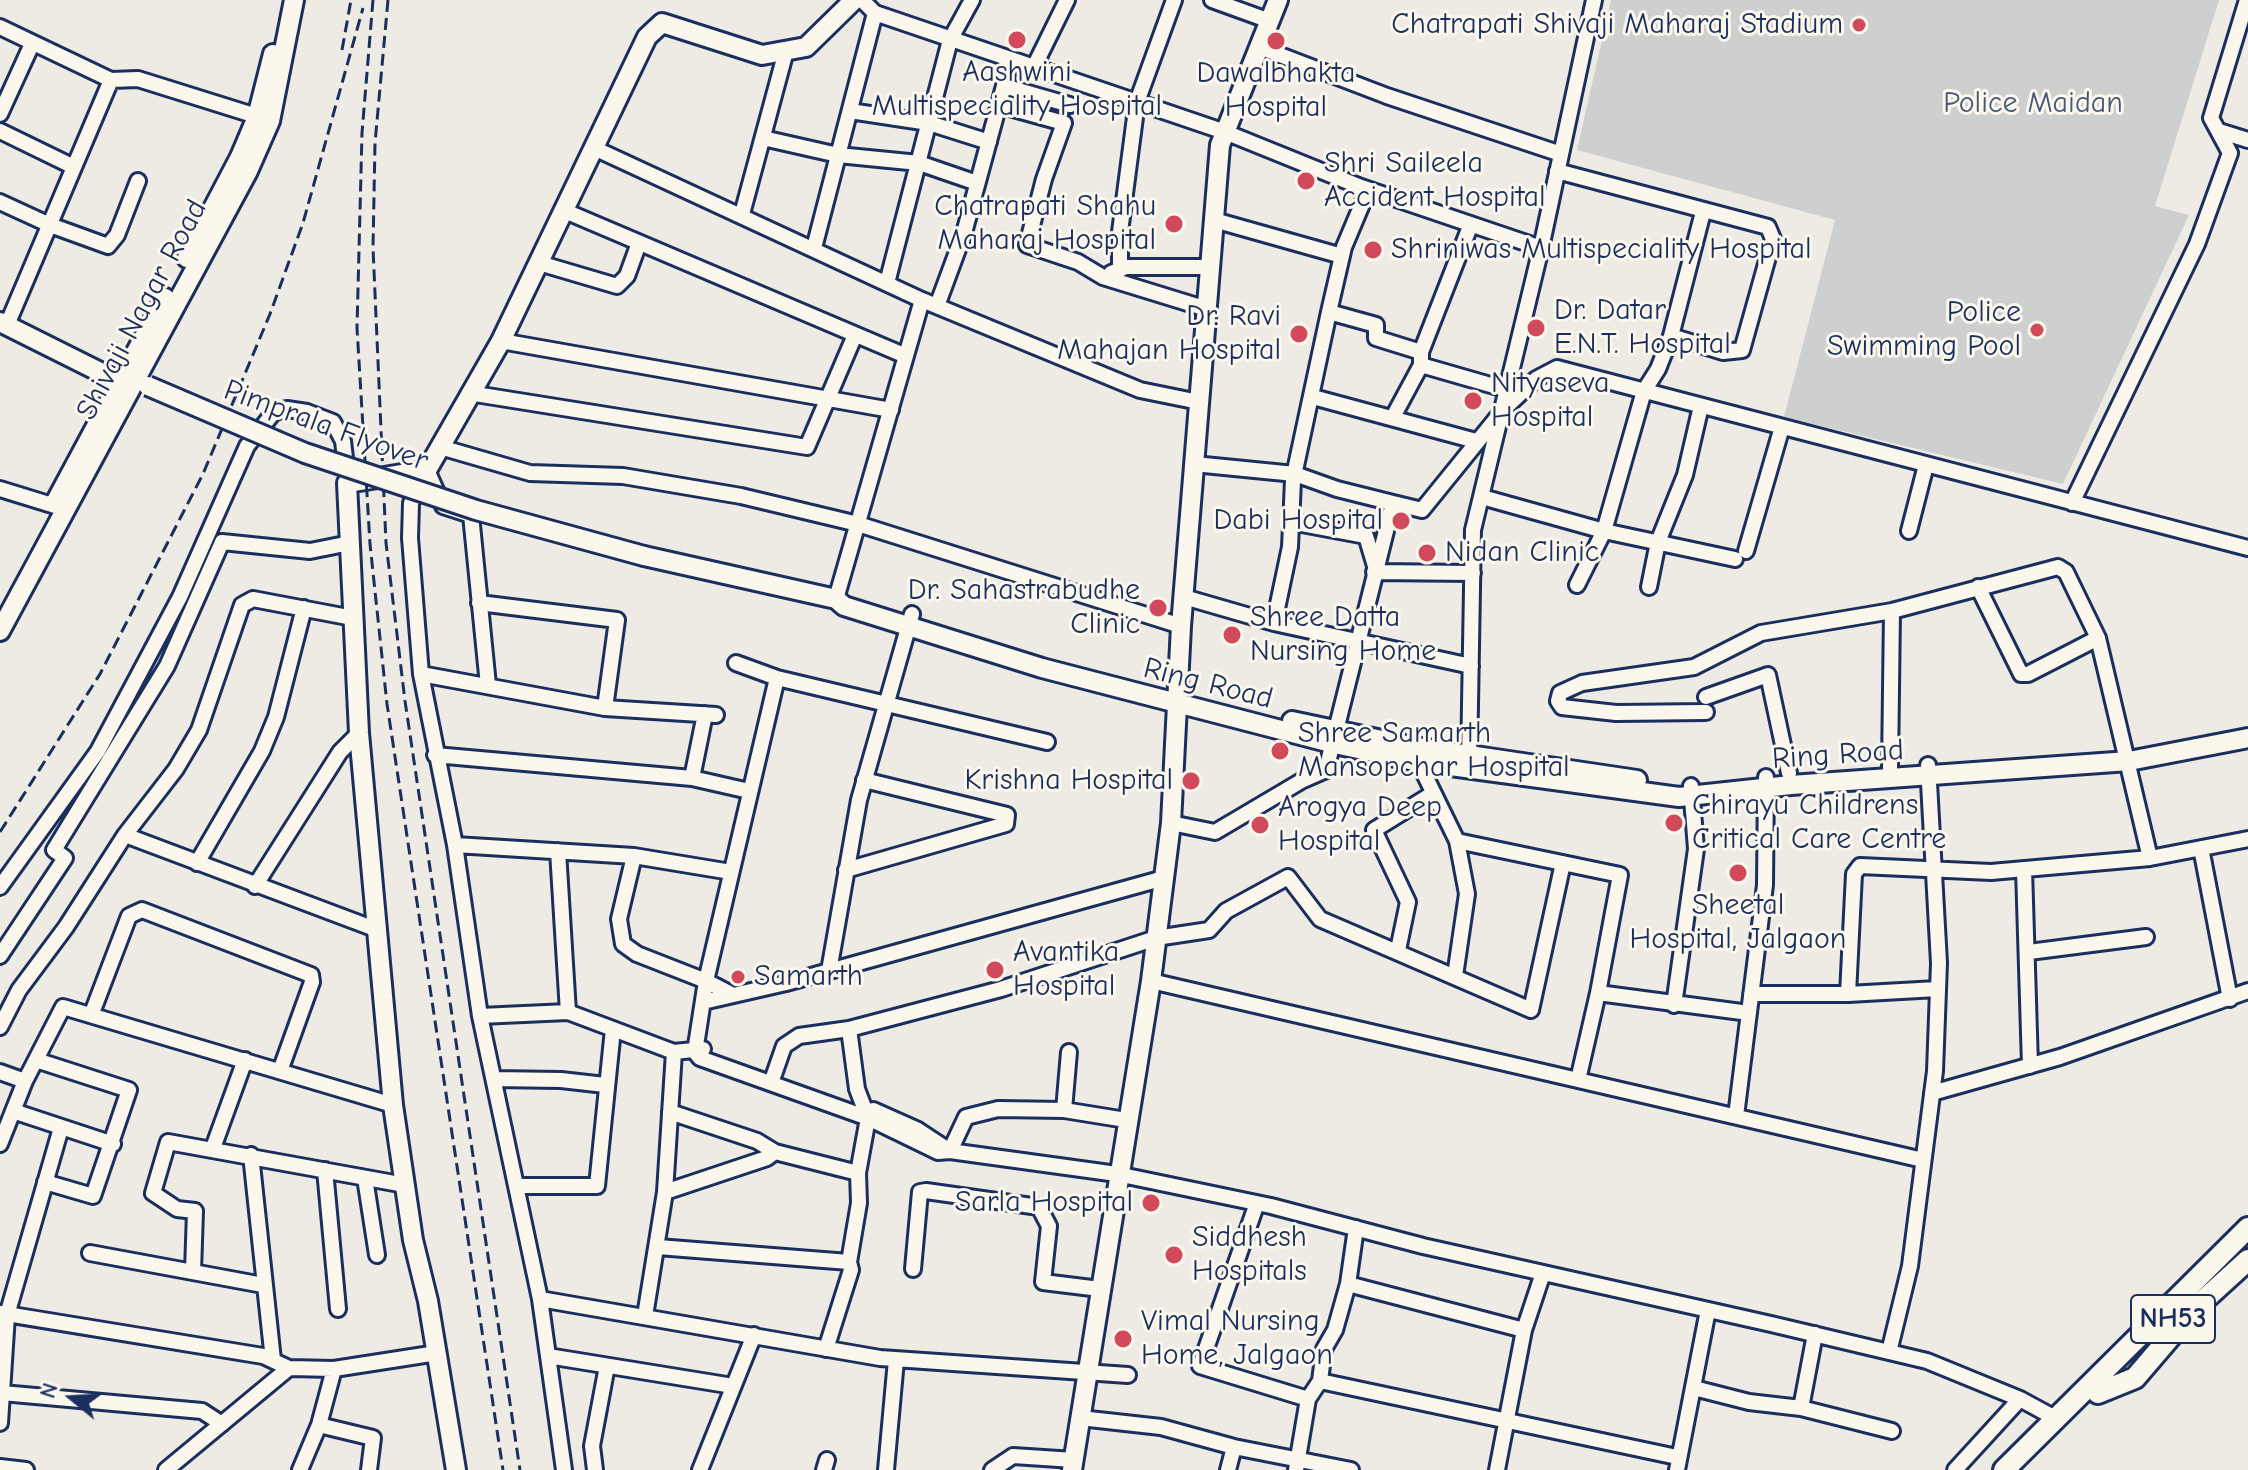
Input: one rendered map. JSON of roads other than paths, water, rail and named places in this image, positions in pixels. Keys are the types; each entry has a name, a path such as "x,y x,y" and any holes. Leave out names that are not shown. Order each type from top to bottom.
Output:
{"highway":[{"path":"2181,1295 2248,1212"},
{"name":"NH53","path":"2004,1470 2248,1228"},
{"name":"NH53","path":"2020,1470 2248,1245"},
{"path":"2098,1393 2135,1378 2194,1309 2248,1260"}],"main road":[{"name":"Shivaji Nagar Road","path":"264,119 283,0"},
{"name":"Shivaji Nagar Road","path":"0,606 134,382 224,219 264,119 294,0"},
{"path":"456,1470 393,1105 359,733 347,483 427,470 501,341 596,149 647,37 662,23 762,55 786,51 806,47 854,0"},
{"path":"1073,1465 1117,1174 1151,981 1171,823 1181,626 1220,145 1278,0"},
{"name":"Pimprala Flyover","path":"4,323 134,382 305,453 476,510 644,556"},
{"name":"Shivaji Nagar Road","path":"0,631 60,508"},
{"name":"Ring Road","path":"644,556 836,599 844,606 910,620 1177,700 1415,754 1469,761 1574,784 1692,791 1766,782 2128,757 2248,738"},
{"path":"2128,757 2248,728"},
{"path":"1766,782 1789,773 1890,768 1928,772"}],"street":[{"path":"862,0 875,13 1225,132 1368,190 1541,248"},
{"path":"887,283 950,40 972,0"},
{"path":"1034,67 1067,0"},
{"path":"1120,270 1120,232 1137,102 1174,0"},
{"path":"1212,0 1270,21"},
{"path":"1469,761 1473,530 1541,248 1594,0"},
{"path":"2072,503 2197,244 2230,153 2211,118 2244,25 2247,0"},
{"path":"814,248 875,13"},
{"path":"0,27 111,80 138,79 264,119"},
{"path":"0,114 32,44"},
{"path":"1259,47 1387,96 1561,154"},
{"path":"742,214 786,51"},
{"path":"836,599 906,356 964,233 1011,60"},
{"path":"4,323 50,225 111,80"},
{"path":"1004,86 1070,105"},
{"path":"999,105 1064,123 1044,179 1027,245 1078,262 1103,277 1207,309"},
{"path":"850,111 929,123 989,142"},
{"path":"0,131 74,167"},
{"path":"2219,131 2248,140"},
{"path":"763,138 838,155 919,163 977,183"},
{"path":"596,149 930,303 1140,390 1199,402"},
{"path":"1557,171 1768,227 1773,239 1742,350 1723,352 1671,336"},
{"path":"0,202 50,225 108,246 117,235 138,181"},
{"path":"1274,623 1290,547 1295,474 1329,312 1342,256 1368,190"},
{"path":"565,211 906,356"},
{"path":"1577,585 1604,531 1644,391 1658,369 1671,336 1703,212"},
{"path":"1214,220 1342,256"},
{"path":"1393,417 1421,358 1471,224"},
{"path":"539,263 617,286 627,276 639,243"},
{"path":"1103,277 1120,270 1166,265 1210,267"},
{"path":"1329,312 1376,325 1376,338 1508,390"},
{"path":"469,393 807,447 855,335"},
{"path":"501,341 891,410"},
{"path":"1194,464 1295,474 1337,489 1422,510 1504,409 1536,379 1557,368 2248,548"},
{"path":"1313,397 1476,441"},
{"path":"1649,587 1658,542 1685,475 1701,406"},
{"path":"0,887 98,751 180,597 247,446 274,412 287,409 307,412 333,422 343,441 347,483"},
{"path":"1482,497 1604,531 1740,555 1782,427"},
{"path":"440,447 530,473 623,476 741,496 858,524 1181,626"},
{"path":"1909,531 1926,465"},
{"path":"427,470 443,506 471,515 488,685"},
{"path":"427,470 411,503 410,515 421,674 455,845 480,1016 540,1299 564,1470"},
{"path":"0,489 60,508"},
{"path":"1171,823 1215,832 1303,780 1326,770 1337,737 1393,503"},
{"path":"1291,522 1366,536 1375,569"},
{"path":"0,956 65,858 54,850 167,666 222,542 310,551 350,543"},
{"path":"1789,773 1768,675 1706,705 1616,713 1562,707 1558,701 1560,693 1582,683 1694,667 1761,633 1892,611 2058,567 2066,572 2098,638 2150,858"},
{"path":"1375,569 1473,573"},
{"path":"1978,587 2021,674 2028,674 2098,638"},
{"path":"1184,597 1359,644 1471,666"},
{"path":"0,1027 19,990 66,927 125,835 176,769 199,730 242,605 253,599 353,618"},
{"path":"479,603 617,620 605,708"},
{"path":"197,863 245,785 271,728 304,608"},
{"path":"1890,768 1892,611"},
{"path":"829,971 864,780 910,620"},
{"path":"736,663 777,678 1047,742"},
{"path":"421,674 605,708 711,715 692,778"},
{"path":"777,678 706,981 695,1052 700,1058 866,1112 938,1152 950,1151 1117,1174 1257,1203 1543,1273 1815,1334 1927,1361 2020,1399 2055,1418"},
{"path":"255,886 340,752 359,733"},
{"path":"1415,754 1457,841 1467,894 1455,976"},
{"path":"435,755 692,778 749,791"},
{"path":"1889,1352 1910,1266 1932,1093 1937,989 1928,772"},
{"path":"846,870 1006,824 1007,815 864,780"},
{"path":"1736,1116 1765,885 1766,782"},
{"path":"1674,1005 1696,849 1692,791"},
{"path":"1398,950 1408,902 1374,830 1432,794"},
{"path":"125,835 375,929"},
{"path":"1848,994 1856,869 1934,872 2024,869 2150,858 2248,839"},
{"path":"1457,841 1620,875 1578,1080"},
{"path":"455,845 634,856 731,872"},
{"path":"2201,848 2230,999"},
{"path":"558,851 568,1012"},
{"path":"634,856 619,919 623,944 637,954 733,995"},
{"path":"772,1080 784,1046 791,1041 812,1033 849,1029 1001,989 1156,938 1209,930 1226,911 1288,877 1320,919 1398,950 1531,1010 1563,863"},
{"path":"2024,869 2029,952 2030,1066"},
{"path":"703,1002 829,971 1164,878"},
{"path":"92,1013 129,916 133,911 142,910 311,975 312,982 280,1071"},
{"path":"2029,952 2146,937"},
{"path":"1151,981 1923,1160"},
{"path":"1751,994 1848,994 1937,989"},
{"path":"1932,1093 2030,1066 2248,991"},
{"path":"1598,993 1749,1013"},
{"path":"0,1144 25,1081 63,1007 92,1013 393,1105"},
{"path":"480,1016 568,1012 674,1052 695,1052"},
{"path":"517,1186 597,1186 613,1029"},
{"path":"826,1349 851,1270 849,1262 859,1203 858,1173 866,1112 857,1089 849,1029"},
{"path":"645,1316 665,1192 674,1052"},
{"path":"1064,1110 1069,1052"},
{"path":"36,1060 129,1090 93,1196 45,1182"},
{"path":"213,1148 245,1060"},
{"path":"0,1072 25,1081"},
{"path":"494,1079 561,1080 605,1085"},
{"path":"950,1151 966,1117 998,1109 1064,1110 1126,1120"},
{"path":"13,1111 113,1144"},
{"path":"670,1112 757,1141 775,1152 858,1173"},
{"path":"0,1423 4,1314 61,1128"},
{"path":"193,1272 195,1211 177,1209 153,1193 168,1142 405,1185"},
{"path":"665,1192 767,1158 775,1152"},
{"path":"251,1155 273,1360"},
{"path":"325,1170 338,1309"},
{"path":"365,1178 377,1255"},
{"path":"913,1269 920,1192 926,1191 1039,1207 1049,1226 1043,1282 1100,1289"},
{"path":"1257,1203 1200,1366 1308,1399"},
{"path":"1297,1465 1308,1399 1320,1381 1324,1349 1335,1330 1348,1284 1356,1228"},
{"path":"658,1247 849,1262"},
{"path":"90,1253 263,1285"},
{"path":"1497,1470 1524,1330 1543,1273"},
{"path":"1348,1284 1524,1330"},
{"path":"540,1299 896,1360 1128,1375"},
{"path":"1320,1381 1506,1420 1677,1464 1708,1310"},
{"path":"4,1314 263,1356 289,1368 334,1369 437,1353"},
{"path":"1801,1408 1815,1334"},
{"path":"700,1470 754,1335"},
{"path":"548,1356 733,1386"},
{"path":"886,1470 896,1360"},
{"path":"595,1470 592,1446 607,1366"},
{"path":"166,1470 289,1368"},
{"path":"300,1470 319,1425 334,1369"},
{"path":"1694,1388 1749,1402 1801,1408 1892,1431"},
{"path":"2,1393 202,1411 222,1424"},
{"path":"1955,1470 2020,1399"},
{"path":"1080,1418 1161,1427 1297,1465 1351,1470"},
{"path":"319,1425 373,1438 369,1470"},
{"path":"1228,1470 1234,1447"},
{"path":"992,1470 1013,1456 1073,1465"},
{"path":"0,1467 26,1470"}],"railway":[{"path":"342,50 351,0"},
{"path":"373,0 362,133 357,328 370,544 387,704 503,1470"},
{"path":"388,0 375,143 373,248 386,543 405,701 520,1470"},
{"path":"0,832 100,674 203,474 270,314 303,223 363,8"}],"place":[{"name":"Chatrapati Shivaji Maharaj Stadium","path":"1859,25"},
{"name":"Aashwini Multispeciality Hospital","path":"1017,40"},
{"name":"Dawalbhakta Hospital","path":"1276,41"},
{"name":"Shri Saileela Accident Hospital","path":"1306,181"},
{"name":"Chatrapati Shahu Maharaj Hospital","path":"1174,224"},
{"name":"Shriniwas Multispeciality Hospital","path":"1373,250"},
{"name":"Dr. Datar E.N.T. Hospital","path":"1536,328"},
{"name":"Police Swimming Pool","path":"2037,330"},
{"name":"Dr. Ravi Mahajan Hospital","path":"1299,334"},
{"name":"Nityaseva Hospital","path":"1473,401"},
{"name":"Dabi Hospital","path":"1401,521"},
{"name":"Nidan Clinic","path":"1427,553"},
{"name":"Dr. Sahastrabudhe Clinic","path":"1158,608"},
{"name":"Shree Datta Nursing Home","path":"1232,635"},
{"name":"Shree Samarth Mansopchar Hospital","path":"1280,751"},
{"name":"Krishna Hospital","path":"1191,781"},
{"name":"Chirayu Childrens Critical Care Centre","path":"1674,823"},
{"name":"Arogya Deep Hospital","path":"1260,825"},
{"name":"Sheetal Hospital, Jalgaon","path":"1738,873"},
{"name":"Avantika Hospital","path":"995,970"},
{"name":"Samarth","path":"738,977"},
{"name":"Sarla Hospital","path":"1151,1203"},
{"name":"Siddhesh Hospitals","path":"1174,1255"},
{"name":"Vimal Nursing Home, Jalgaon","path":"1123,1339"}],"park label":[{"name":"Police Maidan","path":"2033,104"}]}
